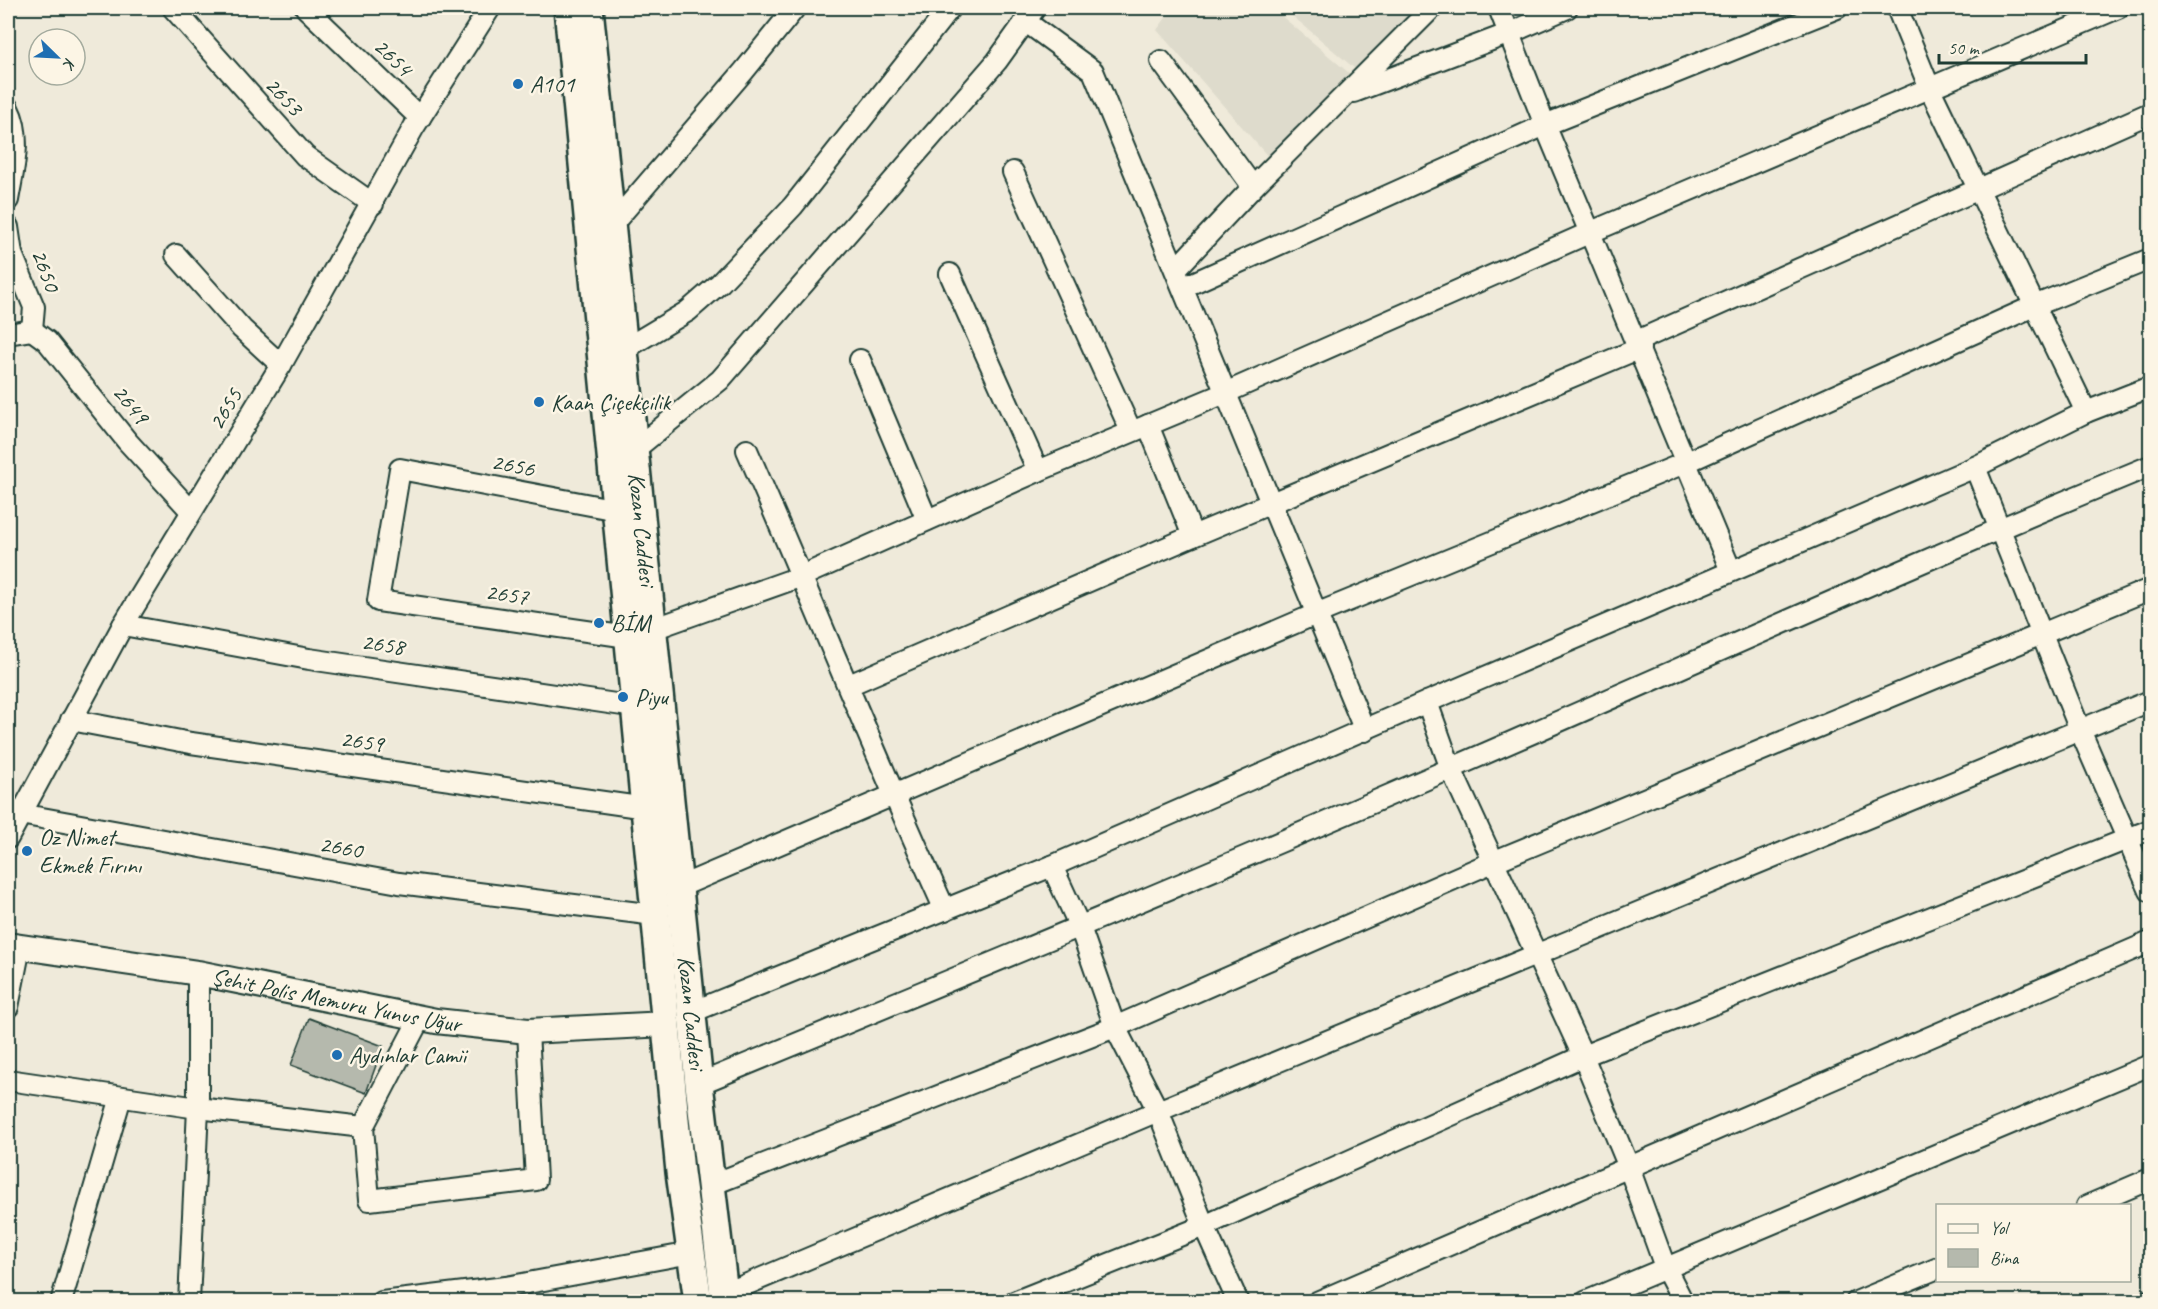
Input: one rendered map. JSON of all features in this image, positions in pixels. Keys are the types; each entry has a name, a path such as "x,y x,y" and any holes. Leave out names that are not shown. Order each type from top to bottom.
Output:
{"highway":[{"name":"Kozan Caddesi","path":"568,8 617,510 640,633 679,887 724,1298"},
{"name":"Kozan Caddesi","path":"589,8 634,450 640,633 636,707 680,1172 698,1302"}],"main road":[{"name":"Şehit Polis Memuru Yunus Uğur","path":"14,946 198,973 420,1018 528,1031 666,1024"}],"street":[{"name":"2653","path":"173,8 305,156 373,204"},
{"name":"2654","path":"306,8 420,118"},
{"name":"2655","path":"8,838 123,625 191,512 204,496 281,366 420,118 489,8"},
{"path":"611,226 795,8"},
{"path":"624,350 688,311 720,283 793,206 950,8"},
{"path":"1180,278 1253,187 1432,8"},
{"path":"1499,8 1545,125 1731,571"},
{"path":"1346,95 1510,33 1567,8"},
{"path":"1180,278 1545,125 1837,8"},
{"path":"1897,8 1930,89 2086,412"},
{"path":"640,633 802,576 1038,471 1225,393 1591,232 2118,8"},
{"path":"634,450 720,380 997,61 1030,14 1093,71 1365,731"},
{"path":"1161,61 1253,187"},
{"path":"8,108 15,129 16,143 8,200"},
{"path":"849,685 1638,344 2151,113"},
{"path":"1013,172 1193,536"},
{"name":"2650","path":"8,227 12,254 34,307 32,330"},
{"path":"177,255 242,329 281,366"},
{"path":"679,887 1316,614 1687,462 2034,306 2151,259"},
{"path":"950,274 1038,471"},
{"path":"8,334 32,330"},
{"name":"2649","path":"32,330 47,341 127,441 191,512"},
{"path":"860,360 927,520"},
{"path":"692,1012 1052,866 1975,467 2086,412 2151,387"},
{"path":"747,450 849,685 893,796 945,910"},
{"path":"699,1084 1080,927 1450,769 2001,527 2151,466"},
{"path":"1975,467 2001,527 2080,730 2151,891"},
{"name":"2656","path":"378,601 400,469 617,510"},
{"path":"711,1185 1115,1027 1495,861 2151,589"},
{"name":"2657","path":"378,601 640,633"},
{"name":"2658","path":"123,625 309,659 636,707"},
{"path":"724,1298 1158,1111 2151,701"},
{"path":"1427,702 1450,769 1539,955 1628,1165 1665,1267 1683,1302"},
{"name":"2659","path":"71,720 191,743 646,808"},
{"name":"2660","path":"20,814 399,883 655,915"},
{"path":"1014,1302 1204,1226 1583,1056 2151,830"},
{"path":"1052,866 1080,927 1115,1027 1158,1111 1204,1226 1238,1302"},
{"path":"1317,1302 1628,1165 2151,942"},
{"path":"8,1007 14,946"},
{"path":"189,1302 198,1108 198,973"},
{"path":"420,1018 363,1127 369,1200 536,1180 528,1031"},
{"path":"1585,1302 2151,1065"},
{"path":"8,1080 198,1108 363,1127"},
{"path":"61,1302 121,1097"},
{"path":"2092,1204 2151,1179"},
{"path":"382,1302 506,1287 691,1253"},
{"path":"1856,1302 1936,1269"}],"shaded area":[{"path":"1173,8 1272,8 1355,78 1271,160 1157,30"},
{"path":"1283,8 1420,8 1360,73"}],"building":[{"name":"Aydınlar Camii","path":"309,1018 383,1046 366,1093 291,1065"}],"place":[{"name":"A101","path":"518,84"},
{"name":"Kaan Çiçekçilik","path":"539,402"},
{"name":"BİM","path":"599,623"},
{"name":"Piyu","path":"623,697"},
{"name":"Oz Nimet Ekmek Fırını","path":"27,851"},
{"name":"Aydınlar Camii","path":"337,1055"}]}
